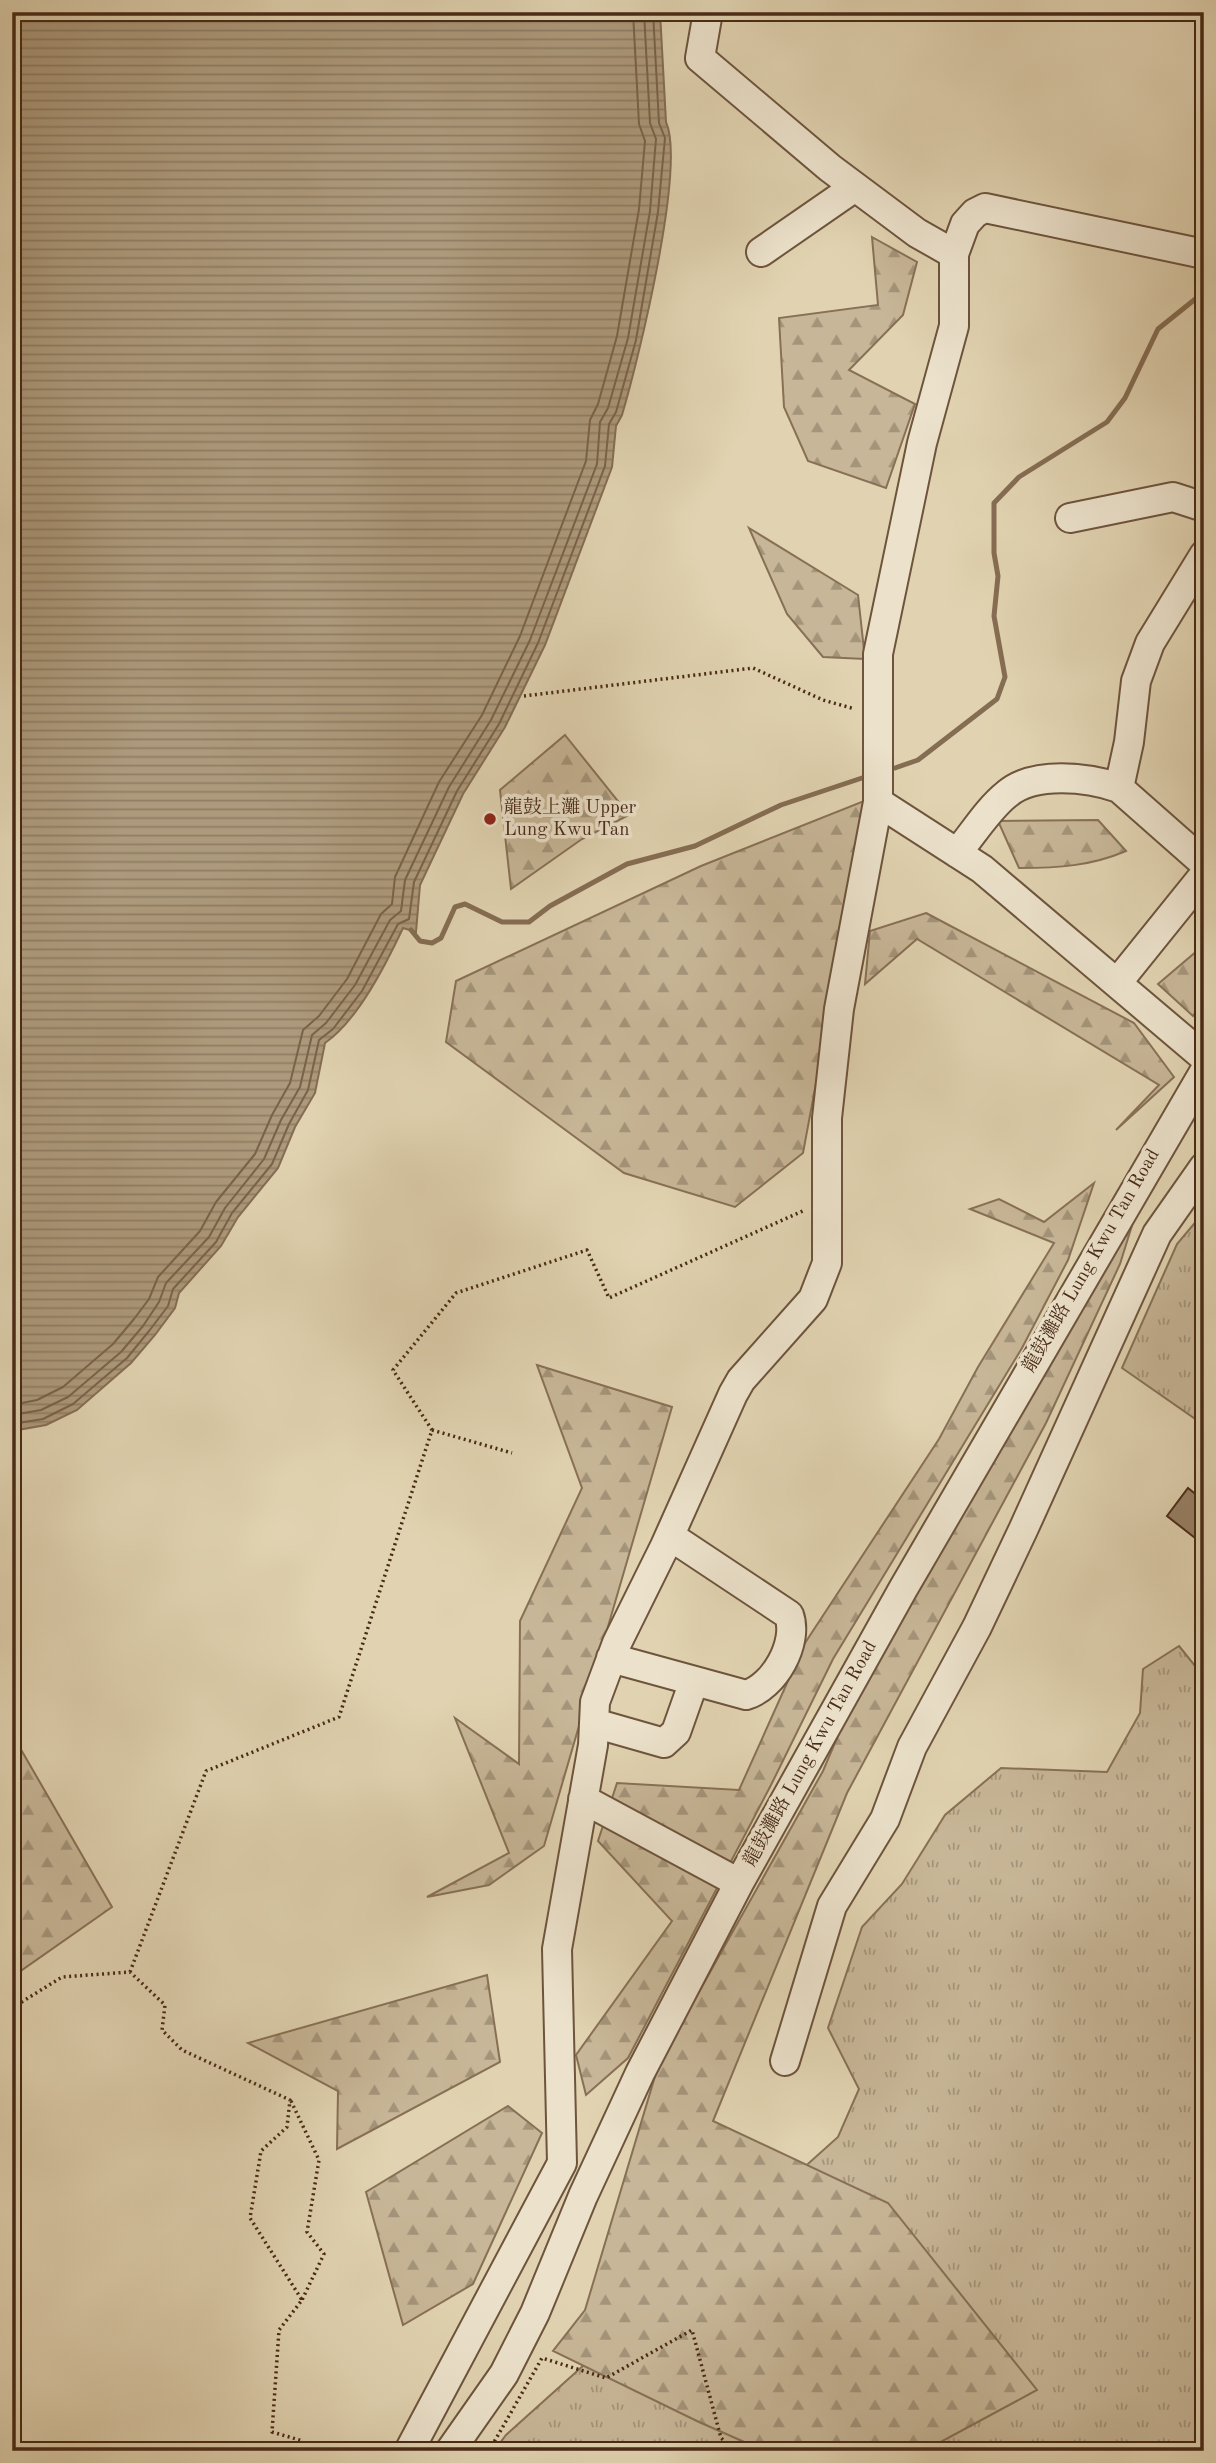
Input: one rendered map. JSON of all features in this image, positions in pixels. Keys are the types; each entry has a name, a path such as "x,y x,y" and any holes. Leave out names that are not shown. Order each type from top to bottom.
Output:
{"street":[{"path":"708,12 700,58 855,187 917,233 954,254"},
{"path":"761,251 855,187"},
{"path":"409,2451 562,2163 557,1950 583,1799 595,1702 611,1658 741,1380 805,1309 822,1283 827,1263 827,1118 839,1009 877,802 878,654 922,443 954,326 954,254 965,224 975,213 985,208 1204,254"},
{"path":"1070,518 1173,497 1204,507"},
{"path":"1119,788 1129,742 1136,681 1150,643 1204,555"},
{"path":"957,853 1007,793 1030,783 1080,781 1103,782 1119,788 1204,863"},
{"path":"877,802 992,877 1204,1057"},
{"path":"1117,983 1204,875"},
{"name":"龍鼓灘路 Lung Kwu Tan Road","path":"450,2451 504,2374 640,2073 739,1882 916,1566 1204,1072"},
{"path":"785,2061 832,1906 885,1819 912,1747 1012,1555 1151,1246 1204,1167"},
{"path":"611,1658 746,1695 760,1690 775,1675 792,1632 792,1624 784,1609 670,1536"},
{"path":"594,1723 664,1742 676,1732 694,1681"},
{"path":"583,1799 739,1882"}],"path":[{"path":"524,696 753,668 823,700 879,716"},
{"path":"512,1453 432,1430 393,1370 456,1293 587,1250 609,1298 807,1209"},
{"path":"130,1972 206,1771 340,1717 432,1430"},
{"path":"12,2008 62,1976 130,1972 165,2005 162,2030 182,2050 290,2100 319,2160 307,2232 324,2254 302,2300 279,2330 272,2432 303,2441 299,2451"},
{"path":"290,2100 287,2127 261,2151 250,2218 302,2300"},
{"path":"489,2451 542,2358 606,2378 692,2330 721,2438 736,2451"}],"green space":[{"path":"872,237 917,262 903,315 849,370 915,404 886,488 808,461 784,407 779,318 878,305"},
{"path":"749,528 858,595 865,659 823,657 787,614"},
{"path":"565,735 629,815 582,839 511,889 500,790"},
{"path":"869,799 803,1153 735,1207 624,1173 446,1042 456,981 701,866"},
{"path":"1098,820 1126,851 1087,863 1033,868 1019,868 998,821"},
{"path":"926,913 1134,1023 1174,1077 1116,1130 1159,1085 917,939 865,984 870,931"},
{"path":"1204,945 1204,1000 1193,1016 1158,984"},
{"path":"1094,1183 1068,1260 1022,1348 833,1659 771,1785 628,2058 586,2095 576,2055 672,1921 598,1841 617,1783 739,1790 805,1643 939,1439 978,1367 1054,1243 970,1209 999,1199 1044,1222"},
{"path":"1204,1212 1204,1425 1122,1368 1177,1244"},
{"path":"1135,1216 1120,1264 1046,1423 847,1793 713,2121 888,2203 1037,2390 924,2451 765,2451 553,2351 585,2310 659,2063 823,1771 840,1731 984,1471"},
{"path":"537,1365 672,1407 544,1846 489,1885 427,1897 509,1853 455,1718 519,1764 520,1621 582,1488"},
{"path":"1179,1646 1204,1677 1204,2451 494,2451 506,2435 838,2137 859,2089 828,2028 862,1927 902,1884 945,1815 1001,1768 1107,1772 1140,1713 1143,1669"},
{"path":"12,1734 112,1907 12,1977"},
{"path":"487,1975 500,2062 337,2149 338,2091 248,2043"},
{"path":"508,2106 542,2133 473,2284 403,2325 366,2192"}],"water":[{"path":"12,12 660,12 666,122 671,145 670,179 658,265 629,389 616,426 612,467 545,645 505,727 463,794 420,885 416,932 403,928 360,1006 325,1043 315,1093 295,1127 278,1168 238,1217 221,1246 179,1293 175,1308 155,1335 131,1363 77,1410 46,1425 12,1431"}],"building":[{"path":"1188,1488 1204,1501 1204,1545 1167,1516"}],"waterway":[{"path":"895,768 918,760 997,699 1005,677 994,616 998,576 994,553 994,503 1019,477 1107,422 1125,398 1158,329 1204,292"},
{"path":"411,930 420,941 432,943 441,938 455,907 465,904 502,922 529,922 550,906 627,864 695,846 781,805 868,776"}],"place":[{"name":"龍鼓上灘 Upper Lung Kwu Tan","path":"490,819"}]}
